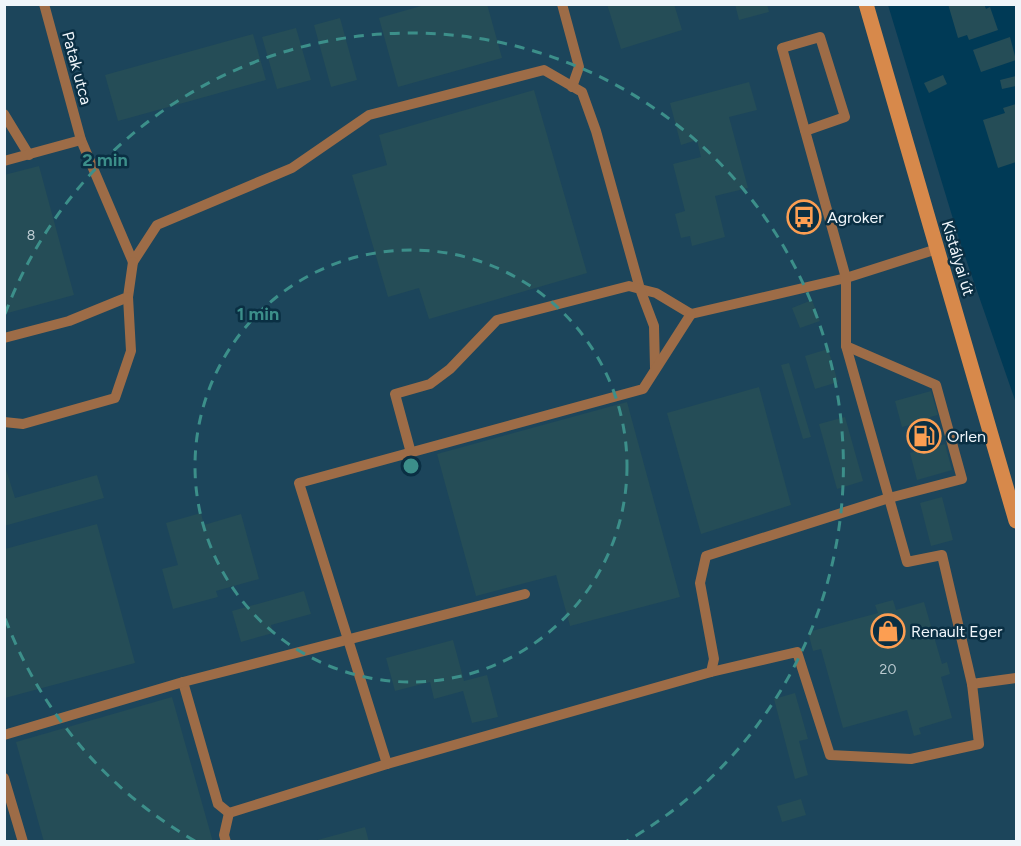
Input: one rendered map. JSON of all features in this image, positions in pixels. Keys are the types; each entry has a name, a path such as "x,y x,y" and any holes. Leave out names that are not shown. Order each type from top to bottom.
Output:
{"main road":[{"name":"Kistályai út","path":"866,4 1017,522"}],"lane":[{"name":"Patak utca","path":"44,4 81,140 133,262"},
{"path":"562,4 579,67 573,87"},
{"path":"229,813 387,764 711,672 797,652 830,755 911,759 979,744 972,684 942,555 907,562 846,346 846,278 805,131 782,48 820,37 845,117 805,131"},
{"path":"4,422 23,424 115,398 130,351 128,297 133,262 157,225 292,168 369,115 544,70 582,92 596,131 640,289 654,326 656,369"},
{"path":"4,114 29,155"},
{"path":"4,161 81,140"},
{"path":"411,453 395,394 430,384 444,374 479,342 496,320 629,286 656,293 691,314 846,278 937,249"},
{"path":"4,338 69,321 128,297"},
{"path":"387,764 299,483 643,389 691,314"},
{"path":"711,672 714,659 700,583 706,556 889,498 962,480 936,385 846,346"},
{"path":"4,735 183,682 525,594"},
{"path":"972,684 1017,678"},
{"path":"183,682 218,804 229,813"},
{"path":"4,778 23,842"},
{"path":"226,842 224,835 229,813"}],"shaded area":[{"path":"5,5 888,5 960,242 1016,403 1016,841 5,842"}],"building":[{"path":"428,4 487,4 502,58 398,87 379,18"},
{"path":"607,4 674,4 682,30 621,49"},
{"path":"735,4 767,4 769,12 739,20"},
{"path":"948,4 984,4 986,9 990,7 998,30 969,40 967,35 958,38"},
{"path":"340,18 357,80 331,87 314,25"},
{"path":"296,28 311,80 277,89 262,37"},
{"path":"253,34 266,80 118,121 105,75"},
{"path":"1010,37 1016,60 981,72 973,50"},
{"path":"943,75 947,84 929,93 924,83"},
{"path":"1016,76 1016,86 1002,89 1000,80"},
{"path":"749,82 757,110 729,117 748,188 715,196 725,237 692,246 690,236 681,238 675,214 685,211 673,164 701,157 697,140 681,145 670,103"},
{"path":"534,90 587,273 429,319 419,288 388,297 352,175 387,165 379,135"},
{"path":"1016,104 1016,162 998,168 983,120 1005,113 1003,108"},
{"path":"39,166 74,295 4,314 4,175"},
{"path":"812,300 820,321 800,328 792,308"},
{"path":"828,349 838,382 815,389 805,356"},
{"path":"789,363 811,437 803,439 781,365"},
{"path":"759,387 791,505 701,534 667,413"},
{"name":"Orlen","path":"931,391 938,415 930,417 938,446 945,444 952,470 917,480 910,453 917,451 910,425 902,427 895,401"},
{"path":"627,402 680,597 570,626 556,575 476,596 437,454"},
{"path":"845,417 863,481 837,489 819,424"},
{"path":"4,463 15,498 97,475 104,498 4,526"},
{"path":"942,497 953,540 931,546 920,503"},
{"path":"201,513 204,525 241,514 259,579 216,591 218,597 173,609 162,569 178,565 166,523"},
{"path":"97,524 135,663 5,698 5,549"},
{"path":"304,591 311,614 271,625 273,633 241,642 232,611"},
{"path":"893,600 896,610 924,602 942,664 947,662 950,674 941,677 952,718 919,728 921,734 914,736 907,710 843,728 821,649 813,651 808,632 878,613 875,605"},
{"path":"453,640 464,681 487,675 498,717 472,723 463,691 434,699 430,682 395,691 386,658"},
{"path":"795,693 808,739 799,741 808,775 795,779 774,699"},
{"path":"172,697 213,842 44,842 16,742"},
{"path":"801,799 806,815 782,822 777,806"},
{"path":"365,827 369,842 314,842 314,841"}],"place":[{"name":"Agroker","path":"804,217"},
{"name":"Orlen","path":"924,436"},
{"name":"Renault Eger","path":"888,631"}]}
